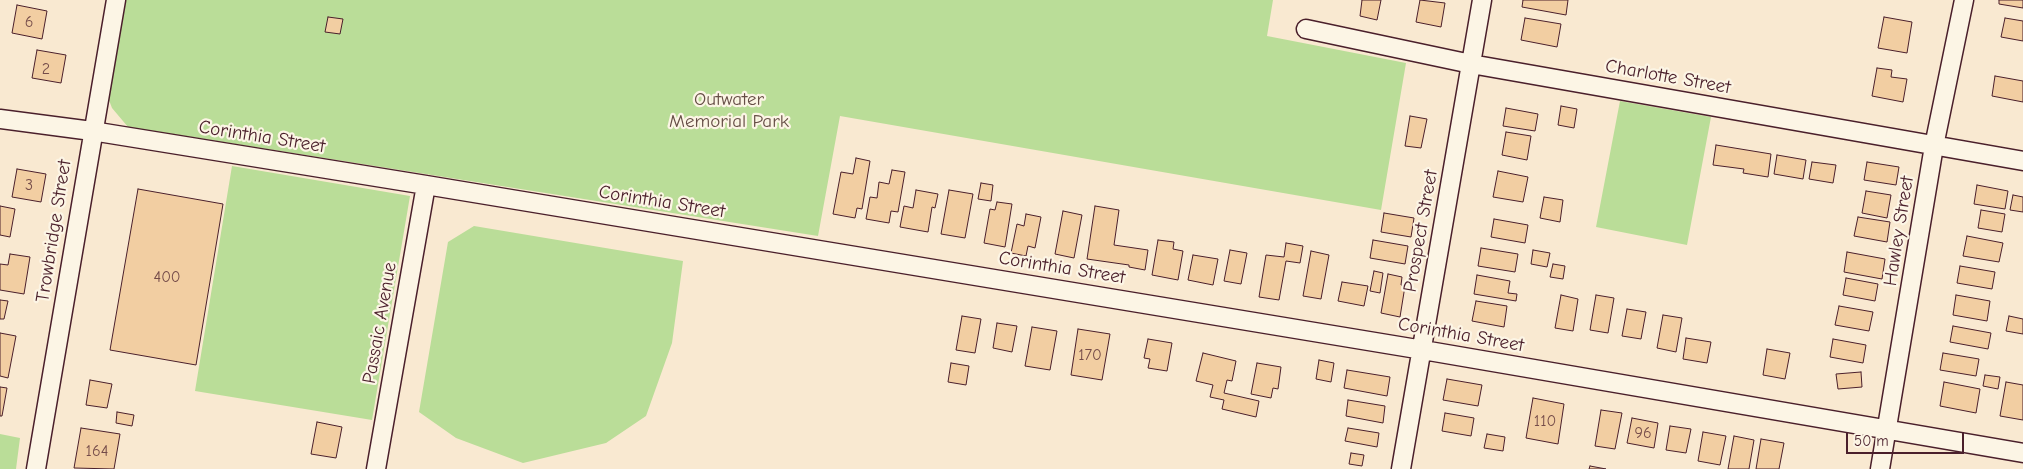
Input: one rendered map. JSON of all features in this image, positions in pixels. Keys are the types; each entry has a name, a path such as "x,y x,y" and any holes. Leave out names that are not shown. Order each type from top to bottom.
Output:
{"street":[{"name":"Trowbridge Street","path":"36,469 92,131 116,0"},
{"name":"Prospect Street","path":"1402,469 1482,0"},
{"name":"Hawley Street","path":"1880,469 1934,146 1964,0"},
{"name":"Charlotte Street","path":"1306,29 1471,64 2023,161"},
{"name":"Corinthia Street","path":"0,119 92,131 426,185 1422,350 2023,453"},
{"name":"Passaic Avenue","path":"376,469 426,185"}],"green space":[{"name":"Outwater Memorial Park","path":"125,0 1273,0 1267,36 1406,63 1381,210 840,116 818,236 128,127 112,108 107,95"},
{"path":"1620,101 1711,117 1687,245 1596,227"},
{"path":"232,166 410,196 372,420 195,391"},
{"path":"474,226 683,261 672,343 646,416 606,443 523,463 456,438 419,412 448,242"},
{"path":"0,434 20,438 16,469 0,469"}],"building":[{"path":"1362,0 1381,0 1377,20 1360,16"},
{"path":"1420,0 1445,3 1441,27 1416,22"},
{"path":"1523,0 1568,0 1566,15 1522,7"},
{"path":"1999,0 2023,0 2023,8 1999,4"},
{"path":"17,5 47,11 42,39 12,33"},
{"path":"328,17 343,19 340,34 325,32"},
{"path":"1884,17 1912,22 1907,53 1878,48"},
{"path":"1525,18 1561,24 1557,47 1521,40"},
{"path":"2005,18 2023,21 2023,41 2001,37"},
{"path":"37,50 66,55 61,83 32,78"},
{"path":"1877,68 1892,70 1891,77 1907,79 1903,102 1872,96"},
{"path":"1995,76 2023,81 2023,102 1992,96"},
{"path":"1561,106 1577,109 1574,128 1558,125"},
{"path":"1506,108 1538,114 1535,131 1503,126"},
{"path":"1410,116 1427,119 1421,148 1405,146"},
{"path":"1506,132 1531,136 1527,160 1502,155"},
{"path":"1716,145 1771,154 1768,177 1743,173 1744,169 1713,165"},
{"path":"1777,155 1806,160 1803,179 1774,174"},
{"path":"856,158 870,161 862,209 857,208 855,218 833,214 841,172 853,174"},
{"path":"1812,162 1836,165 1833,183 1809,179"},
{"path":"1867,162 1899,167 1896,185 1864,180"},
{"path":"17,169 46,174 41,202 12,197"},
{"path":"892,170 905,172 898,212 891,211 889,223 866,219 870,197 877,198 879,182 889,184"},
{"path":"1498,171 1528,177 1523,202 1493,197"},
{"path":"981,183 993,185 991,201 978,199"},
{"path":"1977,185 2008,191 2005,209 1974,204"},
{"path":"138,189 223,204 196,365 110,350"},
{"path":"916,190 938,194 935,208 932,207 928,232 900,227 904,206 913,208"},
{"path":"949,190 973,194 965,238 941,234"},
{"path":"1866,191 1891,195 1887,218 1862,213"},
{"path":"2013,195 2023,197 2023,212 2010,210"},
{"path":"1544,197 1563,200 1560,222 1540,218"},
{"path":"997,202 1012,204 1005,247 984,243 990,209 995,210"},
{"path":"0,206 15,209 10,237 0,235"},
{"path":"1095,206 1119,210 1114,245 1148,250 1145,270 1129,267 1129,265 1087,259"},
{"path":"1981,210 2005,214 2002,232 1978,228"},
{"path":"1063,211 1082,215 1074,258 1055,254"},
{"path":"1384,213 1414,218 1411,237 1381,232"},
{"path":"1026,214 1041,217 1035,248 1028,246 1026,256 1011,253 1017,224 1024,226"},
{"path":"1858,217 1890,222 1887,242 1854,236"},
{"path":"1494,219 1528,225 1525,243 1491,237"},
{"path":"1967,236 2003,243 1999,262 1963,256"},
{"path":"1158,240 1174,242 1173,249 1183,251 1178,280 1152,275"},
{"path":"1373,240 1408,246 1405,264 1370,258"},
{"path":"1286,243 1303,246 1300,263 1286,261 1279,300 1259,297 1266,255 1284,257"},
{"path":"1481,248 1518,254 1515,272 1478,266"},
{"path":"1230,250 1247,253 1241,284 1224,281"},
{"path":"1533,250 1550,253 1547,267 1531,264"},
{"path":"1311,251 1329,255 1321,299 1303,296"},
{"path":"1847,252 1885,259 1882,279 1844,272"},
{"path":"10,254 30,257 24,294 0,290 0,264 8,265"},
{"path":"1193,255 1218,259 1213,285 1188,280"},
{"path":"1553,264 1565,266 1563,279 1550,277"},
{"path":"1960,266 1995,272 1992,289 1957,283"},
{"path":"1374,271 1383,273 1380,293 1370,291"},
{"path":"1388,274 1402,277 1401,285 1405,286 1400,317 1381,313"},
{"path":"1477,275 1510,281 1508,293 1517,294 1516,301 1474,294"},
{"path":"1846,278 1878,284 1875,301 1843,295"},
{"path":"1342,282 1368,286 1364,306 1338,301"},
{"path":"1561,295 1578,299 1573,331 1555,328"},
{"path":"1596,295 1614,298 1608,333 1590,330"},
{"path":"1956,295 1990,301 1987,321 1953,315"},
{"path":"0,300 8,301 4,319 0,319"},
{"path":"1476,301 1507,306 1504,327 1472,321"},
{"path":"1839,306 1873,312 1869,331 1835,325"},
{"path":"1627,309 1646,312 1641,339 1622,336"},
{"path":"1663,315 1682,318 1676,352 1657,348"},
{"path":"962,316 981,319 975,353 956,350"},
{"path":"2009,316 2023,319 2023,334 2006,331"},
{"path":"997,323 1017,326 1012,352 993,348"},
{"path":"1953,326 1991,333 1988,349 1950,342"},
{"path":"1032,327 1057,331 1050,370 1025,366"},
{"path":"1078,329 1110,334 1102,380 1071,375"},
{"path":"0,333 16,336 8,378 0,376"},
{"path":"1686,338 1711,342 1707,363 1683,359"},
{"path":"1148,339 1172,343 1167,371 1148,368 1150,359 1144,358"},
{"path":"1833,339 1866,345 1863,363 1830,357"},
{"path":"1767,349 1790,353 1785,379 1763,375"},
{"path":"1203,353 1236,361 1232,381 1227,380 1224,393 1259,401 1256,417 1222,409 1224,400 1210,397 1213,385 1196,381"},
{"path":"1943,353 1979,359 1976,376 1940,370"},
{"path":"1319,360 1334,363 1331,382 1316,379"},
{"path":"951,363 969,366 966,385 948,382"},
{"path":"1257,363 1281,367 1278,389 1273,388 1271,398 1251,394"},
{"path":"1347,370 1390,377 1387,396 1344,388"},
{"path":"1861,372 1862,387 1838,389 1836,374"},
{"path":"1985,375 2000,377 1998,389 1983,386"},
{"path":"1447,379 1482,385 1478,406 1443,400"},
{"path":"90,380 112,384 107,408 86,405"},
{"path":"1944,382 1980,389 1976,413 1940,406"},
{"path":"2006,382 2023,385 2023,420 2000,416"},
{"path":"0,387 7,388 2,416 0,416"},
{"path":"1533,398 1564,404 1558,444 1526,438"},
{"path":"1348,400 1385,406 1383,423 1346,416"},
{"path":"1601,410 1622,413 1615,449 1595,446"},
{"path":"117,412 134,415 132,426 116,423"},
{"path":"1445,413 1474,418 1471,436 1442,431"},
{"path":"1632,418 1658,423 1654,448 1627,443"},
{"path":"317,422 342,427 336,458 311,454"},
{"path":"1670,426 1691,429 1686,453 1666,450"},
{"path":"81,428 120,434 114,469 74,468"},
{"path":"1348,428 1379,433 1377,447 1345,441"},
{"path":"1703,432 1726,436 1720,465 1698,461"},
{"path":"1487,434 1505,437 1503,451 1484,448"},
{"path":"1734,436 1754,440 1749,469 1728,469"},
{"path":"1761,439 1784,443 1779,469 1756,469"},
{"path":"1351,453 1364,455 1362,466 1349,464"},
{"path":"1590,466 1606,469 1589,469"}]}
